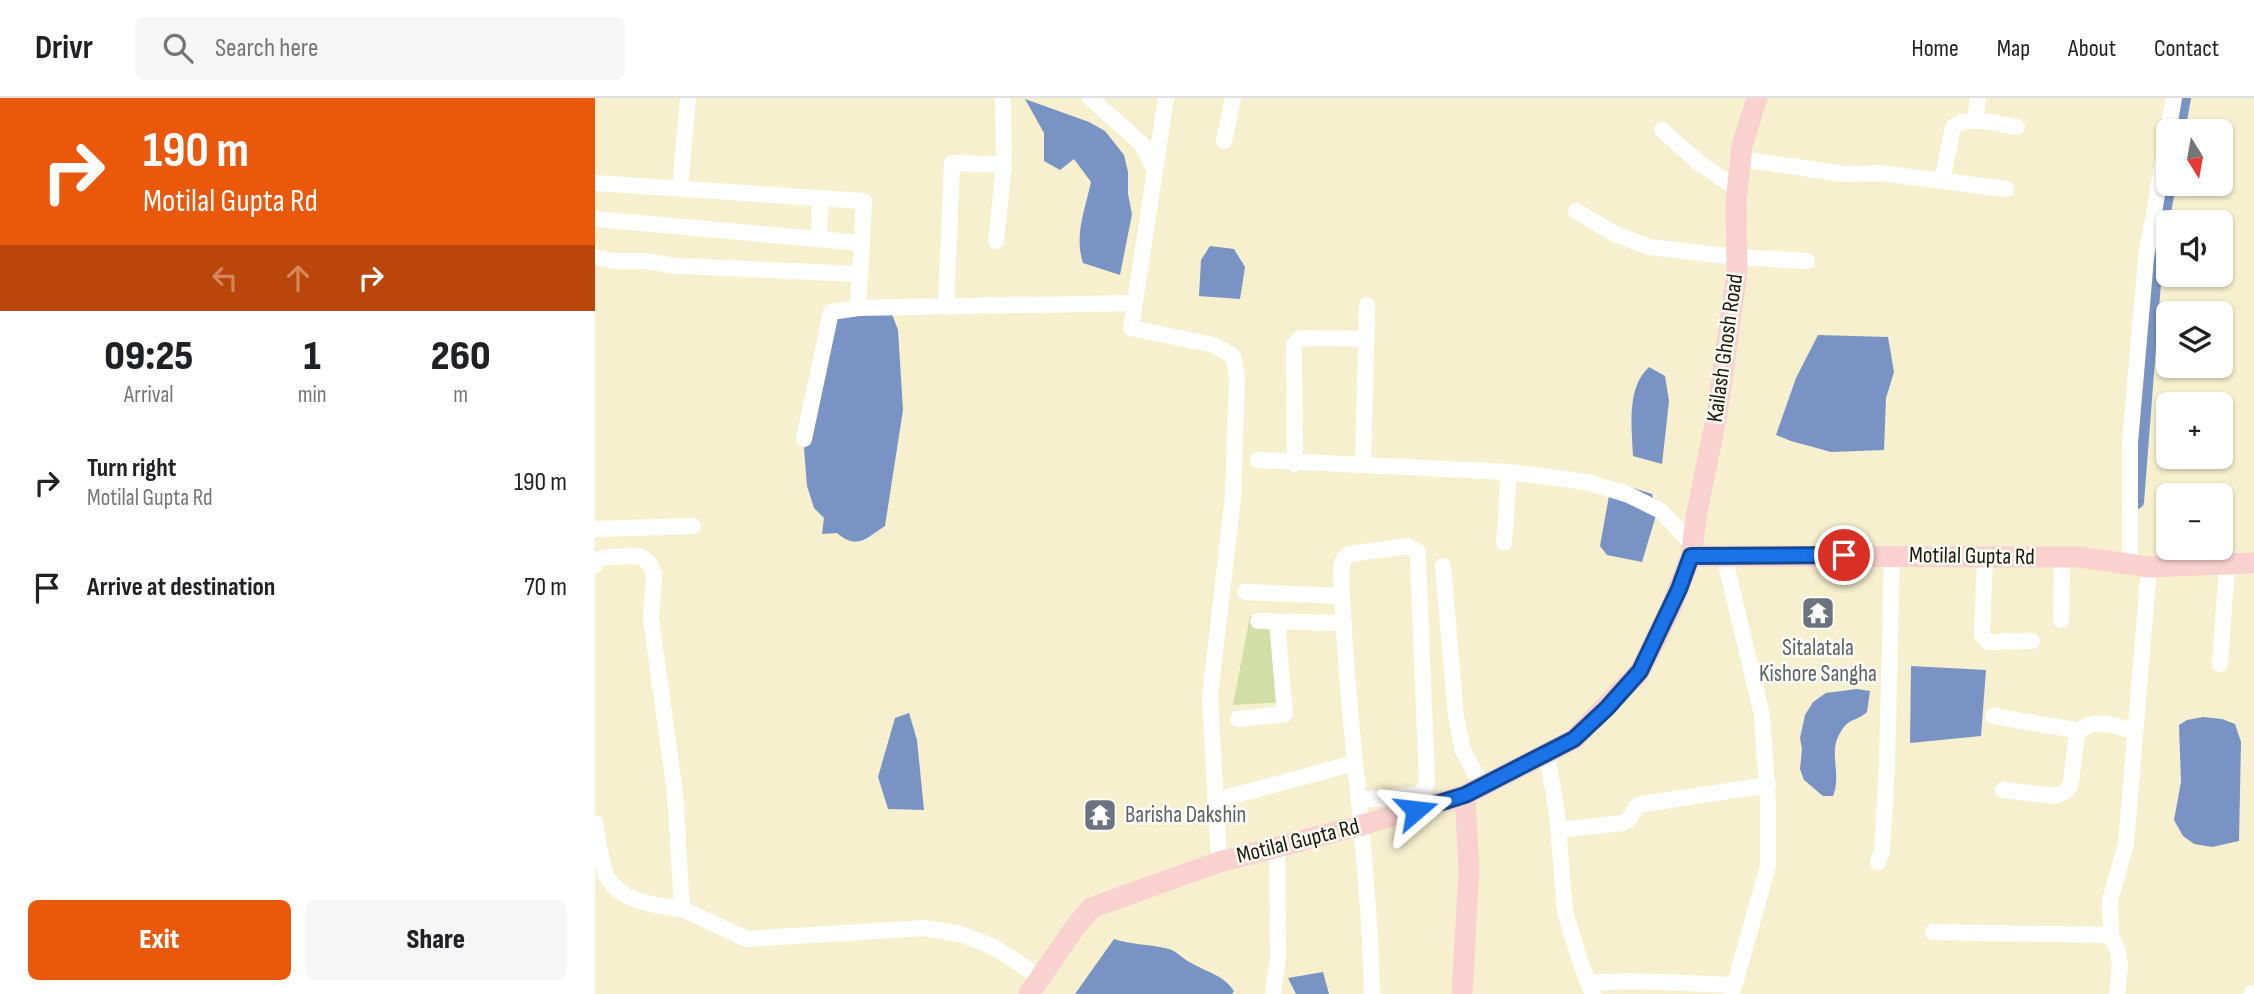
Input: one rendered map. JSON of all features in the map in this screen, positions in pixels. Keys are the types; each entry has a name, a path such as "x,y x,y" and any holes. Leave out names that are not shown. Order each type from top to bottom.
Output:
{"street":[{"path":"680,188 688,98"},
{"path":"996,241 1004,165 1003,98"},
{"path":"1090,98 1142,144 1154,169"},
{"path":"1166,98 1131,328 1214,345 1233,356 1237,377 1233,497 1210,696 1219,862"},
{"path":"1224,141 1233,98"},
{"name":"Kailash Ghosh Road","path":"1692,550 1717,414 1737,272 1737,189 1741,159 1757,98"},
{"path":"1975,121 1978,98"},
{"path":"2117,994 2118,952 2111,935 2110,900 2126,844 2135,731 2139,566 2130,443 2147,258 2174,98"},
{"path":"1942,181 1953,127 1964,120 2017,127"},
{"path":"1662,130 1698,162 1737,189"},
{"path":"1741,159 1845,174 1880,173 2005,189"},
{"path":"946,307 952,163 1004,165"},
{"path":"595,183 865,201 858,308"},
{"path":"819,239 820,198"},
{"path":"1576,211 1615,234 1649,247 1736,257 1807,261"},
{"path":"595,219 862,243"},
{"path":"595,257 676,266 860,274"},
{"path":"804,439 831,312 858,308 1134,303"},
{"path":"1363,465 1367,305"},
{"path":"1295,464 1296,341 1300,338 1367,339"},
{"path":"1258,460 1295,464 1509,472 1587,482 1629,495 1661,511 1692,550"},
{"path":"1504,543 1509,472"},
{"path":"595,529 693,526"},
{"path":"1359,800 1417,795 1424,790 1427,783 1417,552 1408,546 1349,554 1343,560 1344,623 1355,763 1370,923 1371,994"},
{"name":"Motilal Gupta Rd","path":"1034,986 1091,908 1219,862 1362,825 1474,791 1574,739 1640,671 1675,598 1692,550 1724,556 2062,557 2139,566 2254,563"},
{"path":"1878,862 1882,852 1887,765 1892,555"},
{"path":"595,565 597,560 605,557 640,556 649,563 654,574 651,619 675,793 682,909"},
{"path":"1547,753 1559,830 1565,912 1590,989 1629,981 1733,990 1768,866 1768,785 1762,715 1724,556"},
{"path":"1985,557 1983,639 1988,642 2032,640"},
{"path":"2061,620 2062,557"},
{"path":"2220,664 2227,564"},
{"path":"1443,566 1455,717 1474,791 1462,994"},
{"path":"1245,592 1342,596"},
{"path":"1258,621 1344,623"},
{"path":"1238,719 1285,714 1277,622"},
{"path":"1993,716 2080,731"},
{"path":"2003,790 2055,796 2069,789 2077,734 2080,731 2089,724 2098,723 2135,731"},
{"path":"1228,797 1355,763"},
{"path":"1559,830 1623,823 1637,807 1659,800 1768,785"},
{"path":"595,823 605,874 612,885 628,896 649,904 682,909 747,939 925,929 960,934 992,946 1034,986"},
{"path":"1273,994 1277,958 1277,847"},
{"path":"1933,932 2111,935"}],"green space":[{"path":"1250,616 1283,621 1284,702 1233,705"}],"water":[{"path":"1025,99 1089,122 1105,131 1124,155 1132,214 1120,275 1083,263 1080,232 1091,182 1074,159 1060,170 1044,161 1044,133"},
{"path":"1210,246 1234,249 1245,267 1240,299 1199,296 1201,260"},
{"path":"888,304 898,330 903,410 885,526 856,542 837,533 822,534 824,518 814,508 807,486 804,448 831,329 840,309"},
{"path":"1818,335 1888,337 1894,372 1886,398 1884,450 1831,452 1776,435 1796,378"},
{"path":"1649,367 1665,376 1669,401 1662,464 1633,456 1632,408 1637,386"},
{"path":"1627,486 1652,494 1657,512 1642,562 1607,555 1600,546 1610,490"},
{"path":"1911,666 1986,670 1981,736 1910,743"},
{"path":"1857,689 1870,691 1867,712 1846,724 1838,736 1835,753 1836,787 1833,796 1823,796 1804,780 1800,769 1800,738 1805,715 1813,702 1826,693"},
{"path":"909,713 917,740 924,810 888,809 878,777 895,718"},
{"path":"2203,717 2222,719 2235,724 2241,742 2239,841 2212,847 2194,844 2183,836 2174,820 2181,782 2179,725 2187,720"},
{"path":"1114,939 1172,950 1220,978 1234,991 1232,994 1075,994"},
{"path":"1323,972 1329,994 1296,994 1288,978"}],"waterway":[{"path":"2180,119 2184,98"},
{"path":"2137,502 2156,257 2167,196"}],"place":[{"name":"Sitalatala Kishore Sangha","path":"1818,613"},
{"name":"Barisha Dakshin","path":"1100,815"}],"route":[{"path":"1416,810 1465,795 1574,739 1640,671 1679,589 1691,556 1844,555"}]}
